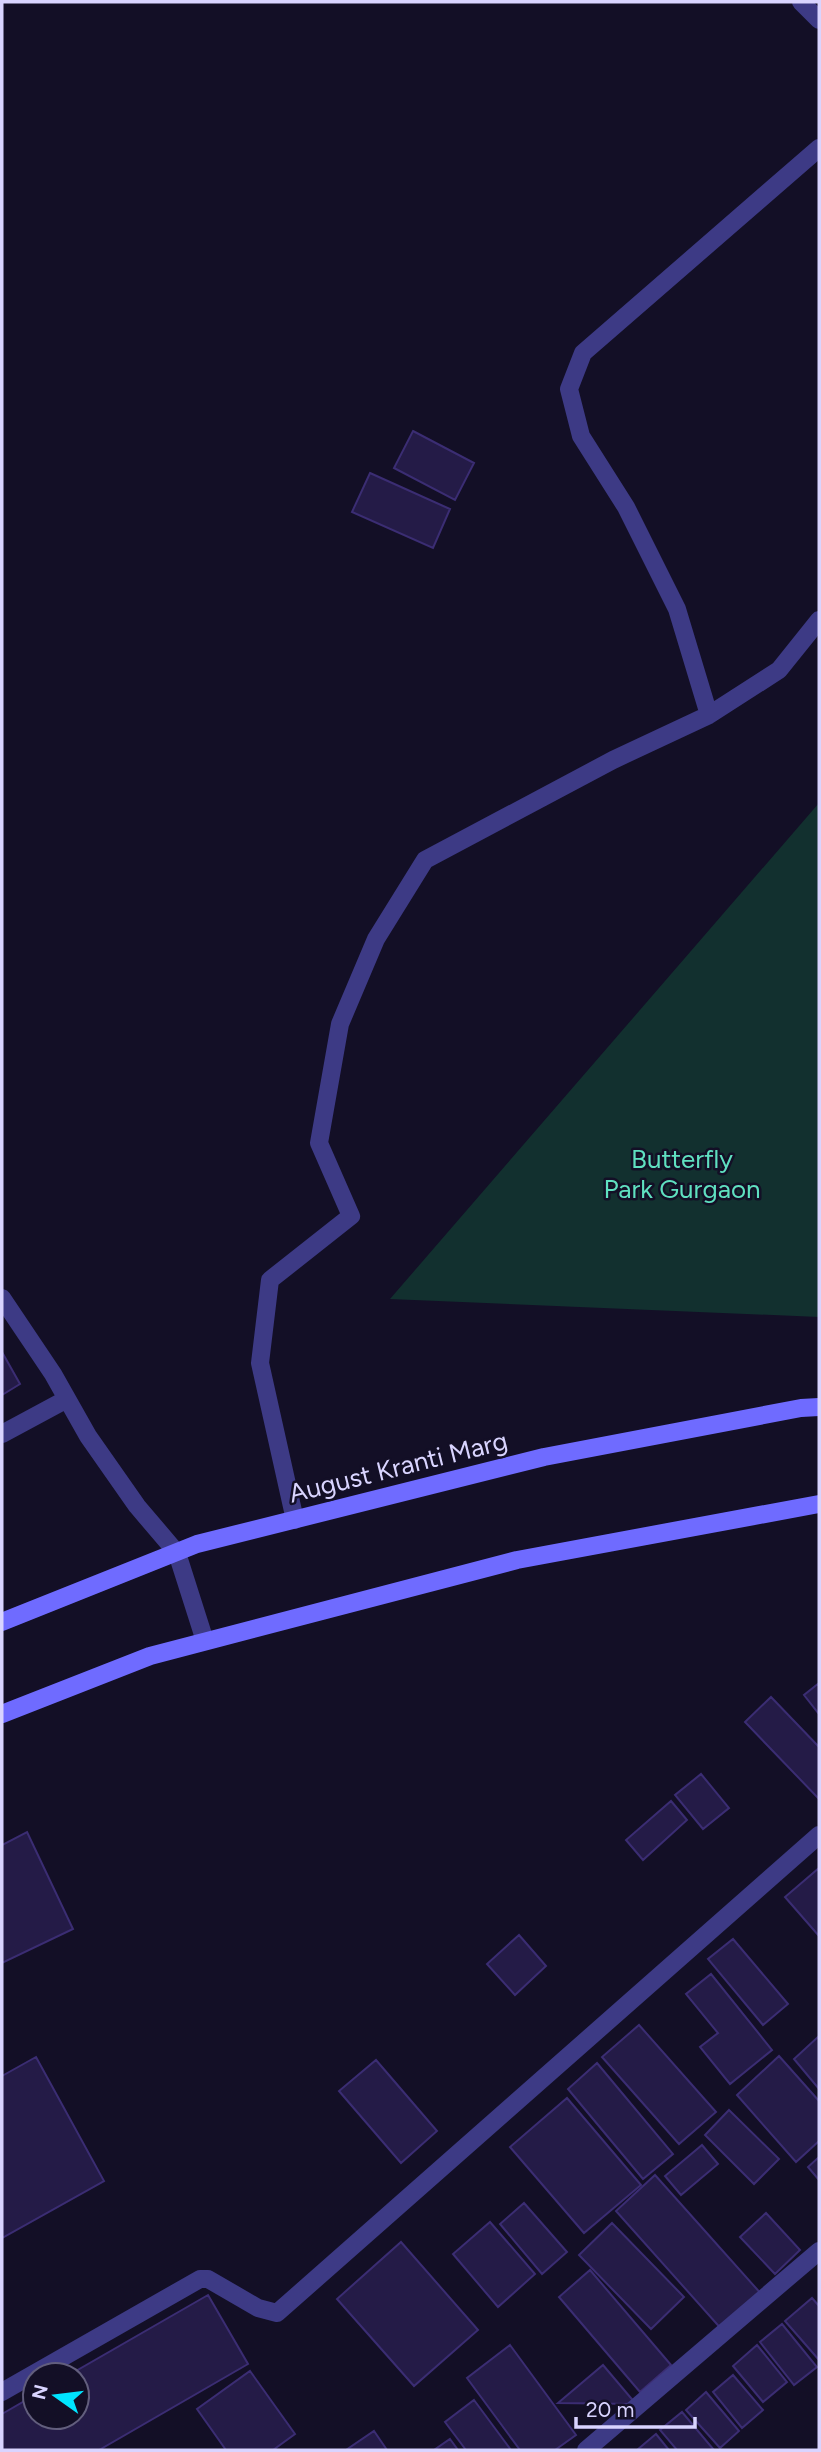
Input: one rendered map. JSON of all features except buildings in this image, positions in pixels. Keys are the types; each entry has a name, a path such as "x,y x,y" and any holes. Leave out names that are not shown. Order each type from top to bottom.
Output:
{"main road":[{"name":"August Kranti Marg","path":"2,1622 197,1544 544,1457 801,1408 819,1407"},
{"path":"2,1714 150,1656 517,1560 819,1504"}],"street":[{"path":"801,2 819,20"},
{"path":"709,715 677,609 626,507 581,436 569,389 583,353 819,148"},
{"path":"295,1520 261,1363 271,1280 351,1216 319,1143 340,1024 376,939 425,860 613,760 709,715 779,670 819,620"},
{"path":"2,1298 136,1506 177,1553 205,1641"},
{"path":"2,1434 67,1399"},
{"path":"2,2392 200,2280 208,2279 258,2308 277,2314 819,1835"},
{"path":"586,2450 819,2251"}],"green space":[{"name":"Butterfly Park Gurgaon","path":"819,803 819,1317 390,1299"}]}
